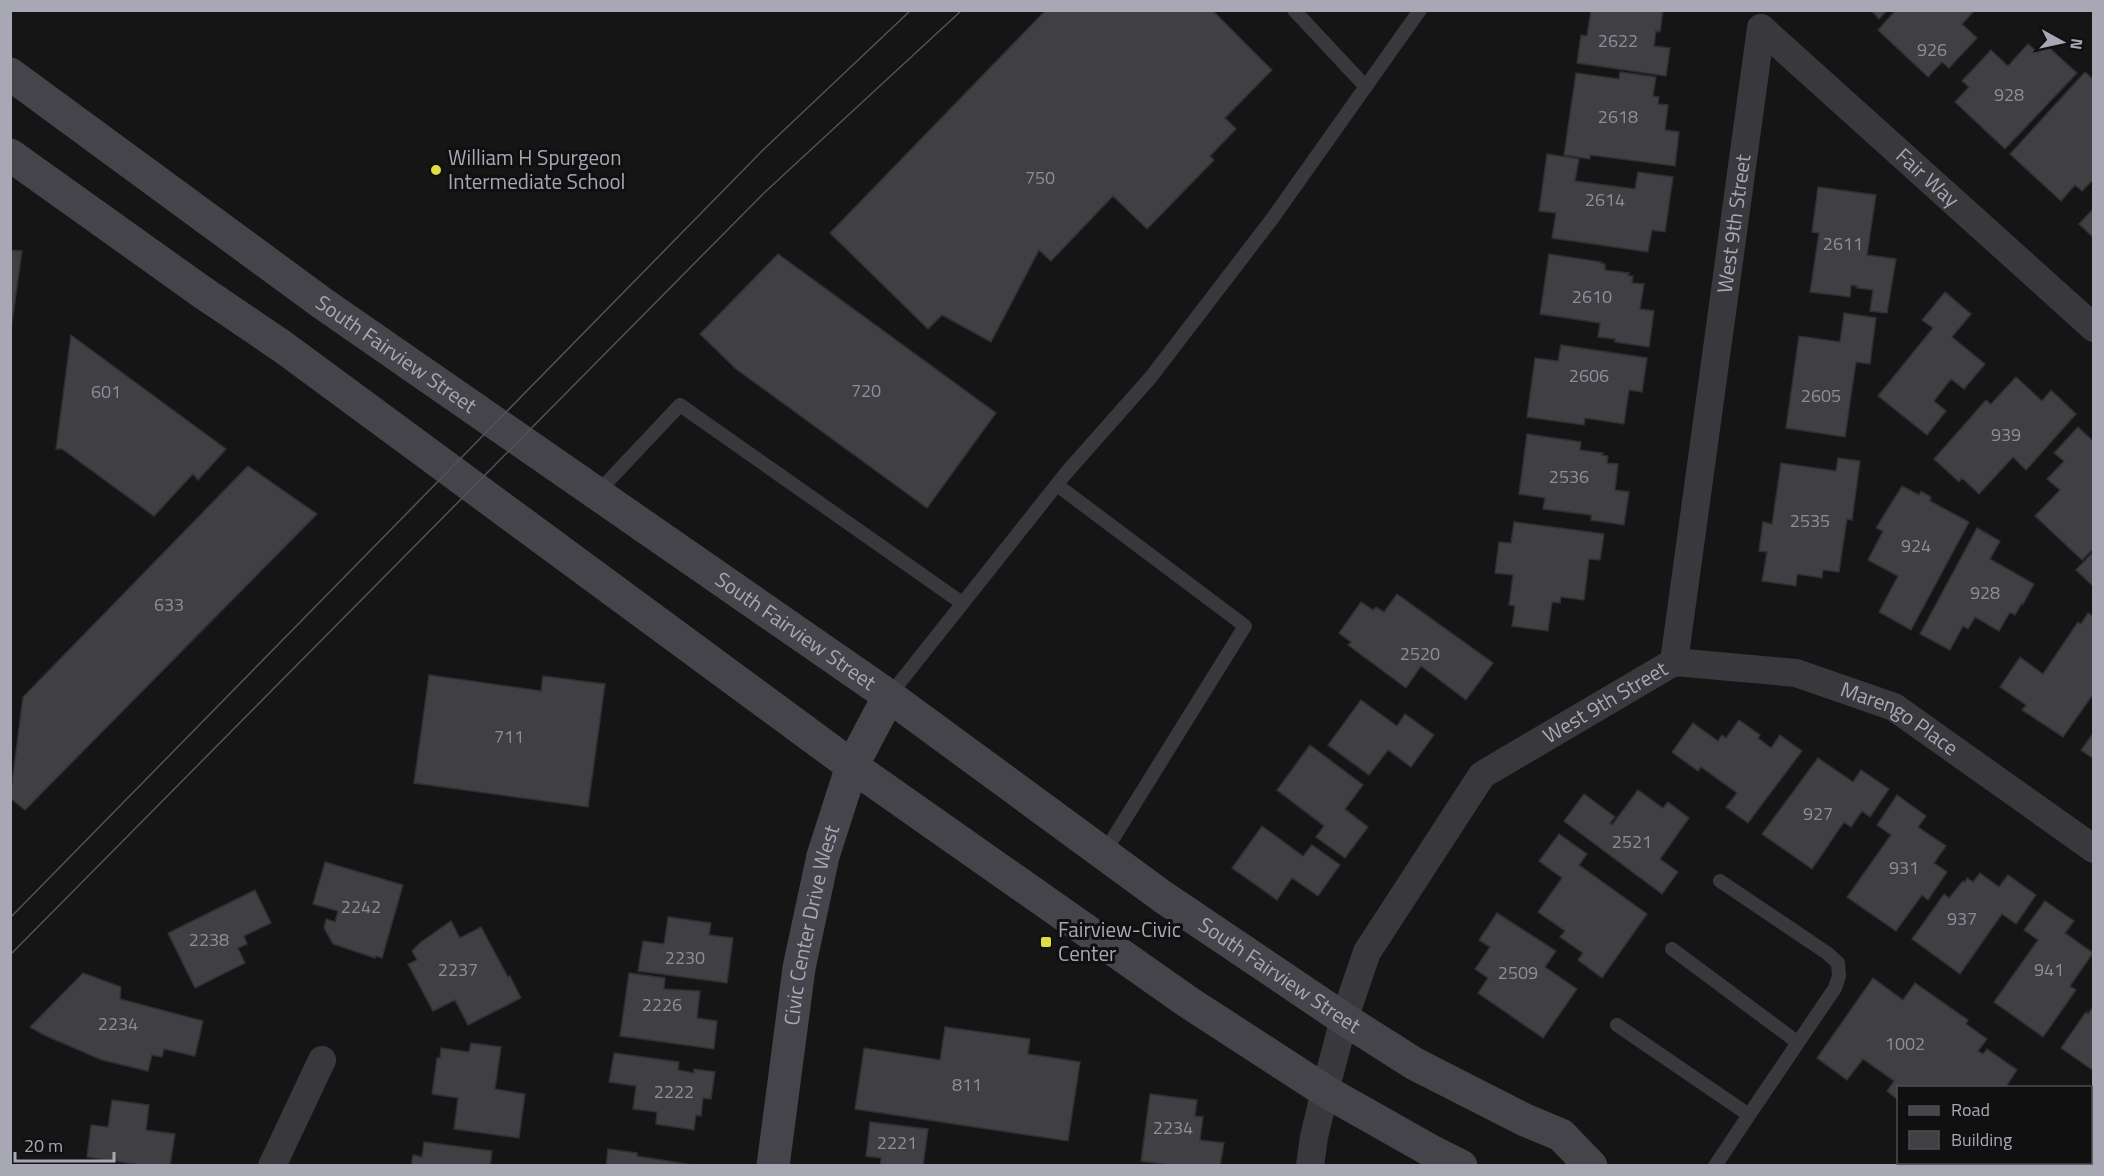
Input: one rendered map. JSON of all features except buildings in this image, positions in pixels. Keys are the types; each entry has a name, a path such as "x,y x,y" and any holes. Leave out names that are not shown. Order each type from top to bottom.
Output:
{"main road":[{"name":"South Fairview Street","path":"10,74 322,303 889,696 1163,897 1415,1064 1469,1094 1561,1135 1591,1166"},
{"path":"10,155 202,292 284,347 852,766 1188,1002 1325,1091 1461,1166"},
{"name":"Civic Center Drive West","path":"773,1166 799,968 823,856 852,766 889,696"}],"street":[{"name":"Fair Way","path":"1761,28 2094,328"},
{"name":"West 9th Street","path":"1310,1166 1314,1137 1344,1019 1367,952 1482,775 1674,662 1761,28"},
{"name":"Marengo Place","path":"1674,662 1796,673 1894,707 2094,849"},
{"path":"272,1166 322,1060"}],"lane":[{"path":"1294,10 1366,87"},
{"path":"889,696 1057,485 1151,377 1272,219 1420,10"},
{"path":"597,493 680,405 962,603"},
{"path":"1057,485 1245,626 1104,853"},
{"path":"1715,1166 1835,988 1839,976 1838,963 1827,953 1720,881"},
{"path":"1672,949 1797,1042"},
{"path":"1617,1025 1749,1115"}],"tram line":[{"path":"10,918 764,149 911,10"},
{"path":"10,955 764,193 962,10"}],"place":[{"name":"William H Spurgeon Intermediate School","path":"436,170"},
{"name":"Fairview-Civic Center","path":"1046,942"}]}
